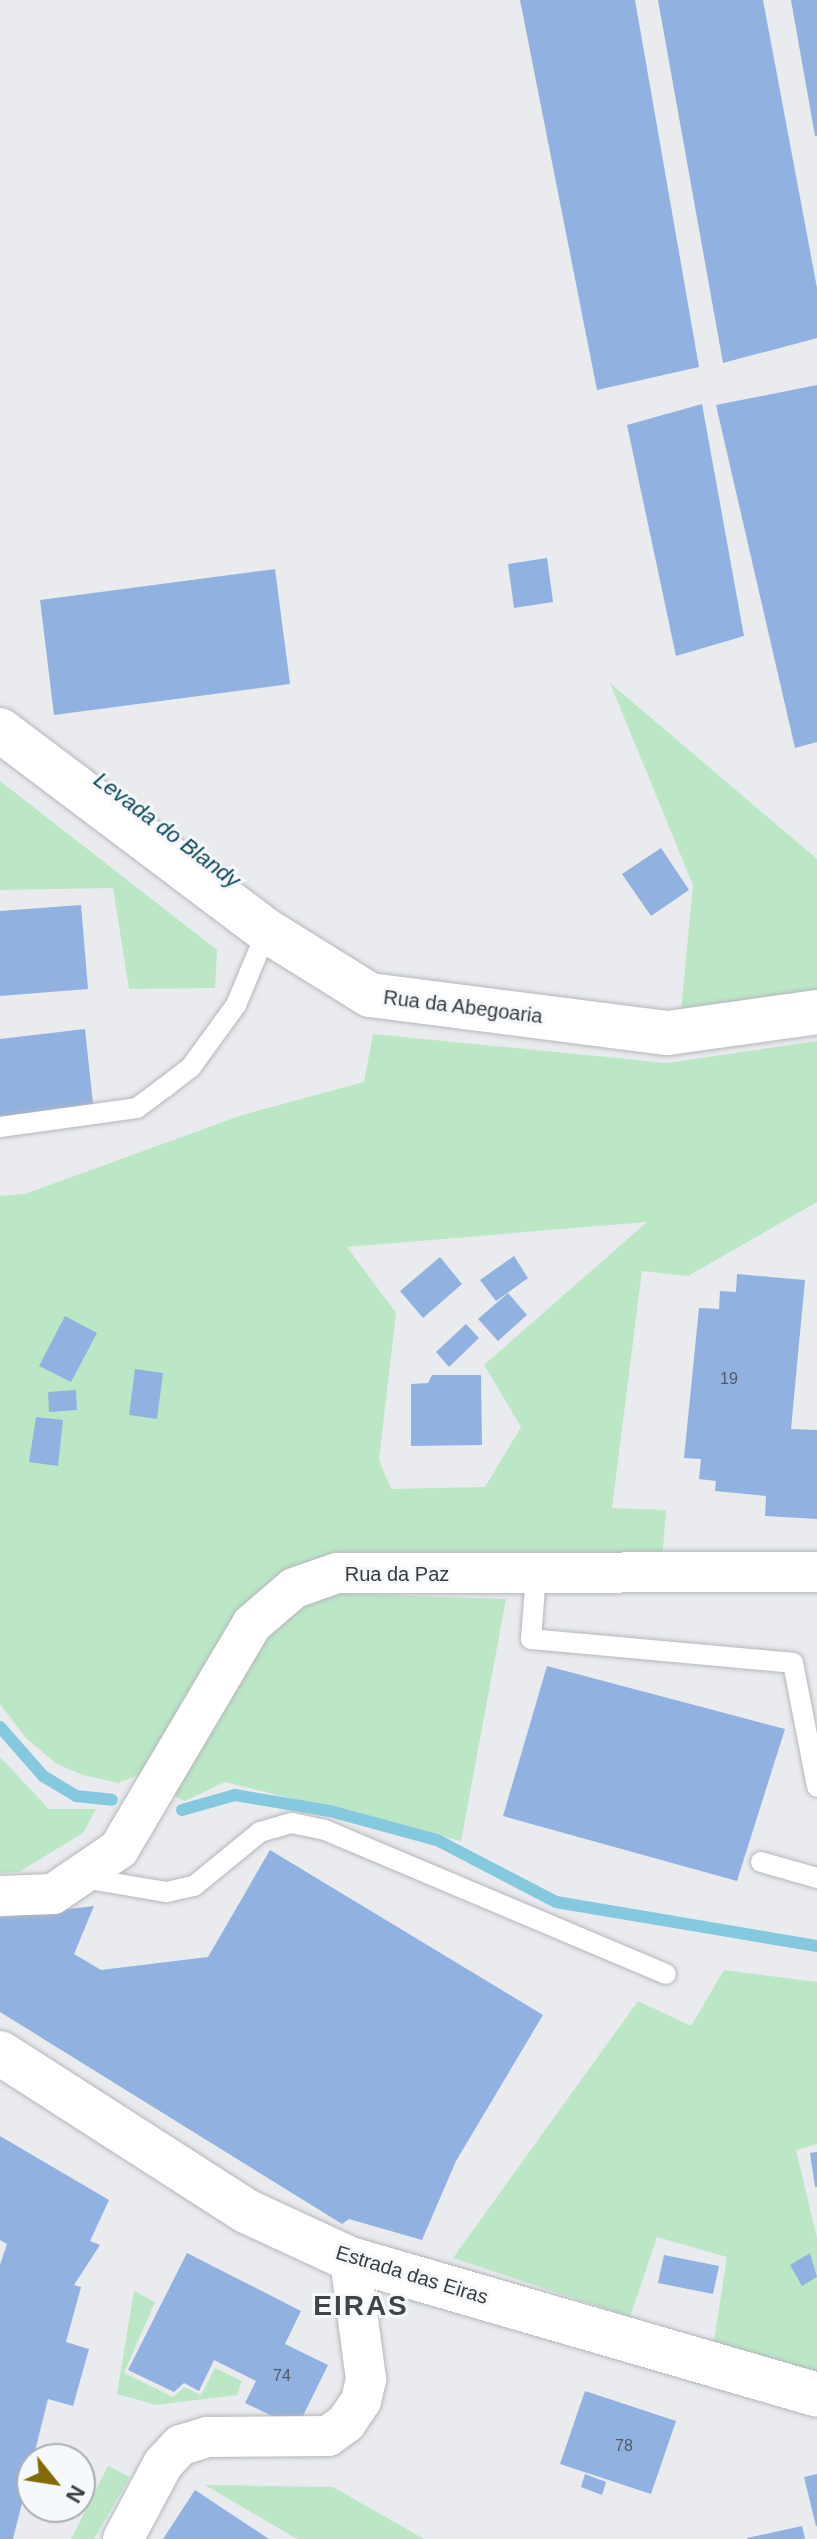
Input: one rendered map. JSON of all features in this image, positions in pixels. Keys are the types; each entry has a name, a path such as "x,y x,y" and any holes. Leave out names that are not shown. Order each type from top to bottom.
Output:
{"street":[{"name":"Rua da Abegoaria","path":"0,730 267,931 370,995 668,1033 817,1012"},
{"name":"Rua da Paz","path":"0,1896 53,1894 83,1878 119,1849 252,1624 294,1588 337,1573 817,1572"},
{"name":"Estrada das Eiras","path":"0,2053 246,2211 350,2259 817,2395"},
{"path":"123,2539 163,2464 181,2445 208,2437 328,2436 346,2423 361,2401 366,2379 350,2259"}],"lane":[{"path":"0,1127 137,1108 191,1067 236,1005 267,931"},
{"path":"536,1574 531,1639 793,1663 817,1787"},
{"path":"83,1878 167,1892 194,1886 260,1832 292,1823 325,1830 666,1974"},
{"path":"761,1862 817,1878"}],"green space":[{"path":"610,683 817,859 817,995 681,1010 693,885"},
{"path":"0,781 217,950 215,988 129,989 113,888 0,890"},
{"path":"373,1034 667,1063 817,1041 817,1202 688,1276 642,1271 612,1508 666,1510 662,1562 319,1558 229,1623 141,1774 118,1783 83,1775 57,1764 27,1739 0,1704 0,1196 25,1194 242,1115 364,1082","holes":["647,1222 484,1365 521,1427 485,1487 391,1489 379,1460 396,1313 347,1247"]},
{"path":"320,1593 506,1599 461,1841 225,1782 185,1801 160,1789 253,1627"},
{"path":"0,1757 49,1809 96,1809 83,1833 19,1872 0,1873"},
{"path":"724,1970 817,1982 817,2144 796,2150 817,2238 817,2387 711,2360 727,2257 657,2237 630,2317 453,2258 638,2001 691,2026"},
{"path":"134,2291 155,2302 124,2373 173,2397 184,2387 201,2395 215,2368 242,2381 237,2395 156,2405 117,2394"},
{"path":"108,2466 130,2477 94,2539 71,2539 79,2523 96,2523 96,2490"},
{"path":"205,2485 333,2487 424,2539 297,2539"}],"building":[{"path":"520,0 635,0 699,367 597,390"},
{"path":"658,0 763,0 817,288 817,338 723,363"},
{"path":"791,0 817,0 817,136 815,136"},
{"path":"817,385 817,742 795,748 716,405"},
{"path":"702,404 744,636 676,656 627,425"},
{"path":"547,558 553,602 514,608 508,564"},
{"path":"275,569 290,684 54,715 40,600"},
{"path":"661,848 689,890 651,916 622,874"},
{"path":"81,905 88,989 0,996 0,911"},
{"path":"85,1029 94,1113 0,1124 0,1039"},
{"path":"514,1256 528,1278 496,1301 480,1280"},
{"path":"440,1257 462,1284 423,1318 400,1291"},
{"path":"737,1274 805,1280 791,1429 817,1430 817,1519 765,1516 766,1496 715,1491 716,1481 699,1479 701,1459 684,1458 699,1308 719,1309 720,1291 736,1292"},
{"path":"508,1293 527,1315 498,1341 478,1319"},
{"path":"65,1316 97,1333 71,1382 39,1366"},
{"path":"466,1324 479,1338 449,1367 436,1352"},
{"path":"135,1369 163,1373 157,1419 129,1415"},
{"path":"432,1375 481,1375 482,1445 411,1446 411,1384 428,1383"},
{"path":"76,1390 77,1410 49,1412 48,1392"},
{"path":"36,1417 63,1420 58,1466 29,1462"},
{"path":"547,1666 785,1729 737,1881 503,1816"},
{"path":"270,1850 543,2015 456,2161 422,2240 349,2219 342,2224 0,2012 0,1917 94,1906 74,1954 101,1970 208,1957"},
{"path":"0,2136 109,2200 90,2241 100,2245 74,2285 81,2287 66,2342 89,2349 73,2406 48,2399 37,2443 16,2443 17,2523 13,2539 0,2539 0,2265 7,2244 0,2240"},
{"path":"817,2152 817,2187 815,2187 810,2153"},
{"path":"187,2253 301,2311 285,2344 328,2365 297,2428 245,2403 256,2381 214,2360 199,2391 184,2383 174,2392 128,2370"},
{"path":"810,2253 817,2277 802,2286 790,2265"},
{"path":"664,2255 719,2266 713,2294 658,2283"},
{"path":"585,2391 676,2421 651,2494 560,2464"},
{"path":"585,2474 606,2482 602,2495 581,2487"},
{"path":"817,2474 817,2526 816,2526 804,2477"},
{"path":"195,2490 269,2539 163,2539"},
{"path":"802,2526 805,2539 747,2539 747,2538"}],"waterway":[{"path":"0,1727 43,1776 76,1796 112,1800"},
{"path":"182,1810 235,1795 330,1811 437,1840 556,1902 817,1946"}],"district":[{"name":"EIRAS","path":"361,2306"}],"water label":[{"name":"Levada do Blandy","path":"167,830"}]}
